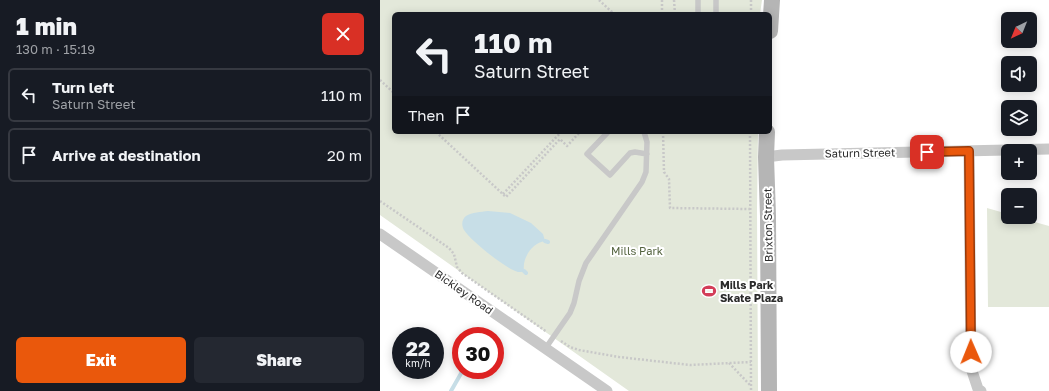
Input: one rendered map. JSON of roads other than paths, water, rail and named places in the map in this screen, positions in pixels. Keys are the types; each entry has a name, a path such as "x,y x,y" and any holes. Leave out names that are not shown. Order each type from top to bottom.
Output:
{"main road":[{"path":"772,12 773,1"},
{"name":"Brixton Street","path":"766,134 769,391"}],"street":[{"name":"Saturn Street","path":"766,157 782,155 1049,149"},
{"path":"969,151 971,368 978,389 981,391"},
{"name":"Bickley Road","path":"380,234 607,391"}],"lane":[{"path":"698,0 698,12"},
{"path":"716,0 716,12"},
{"path":"606,134 588,154 610,174 630,153 635,152 647,154"},
{"path":"545,349 570,313 586,263 645,176 647,142 645,134"}],"water":[{"path":"488,211 510,213 531,223 543,234 545,241 540,242 532,248 526,256 524,271 518,272 505,266 473,240 464,230 462,222 466,216"}],"waterway":[{"path":"451,391 458,379"}],"place":[{"name":"Mills Park Skate Plaza","path":"709,291"}],"park label":[{"name":"Mills Park","path":"637,251"}]}
